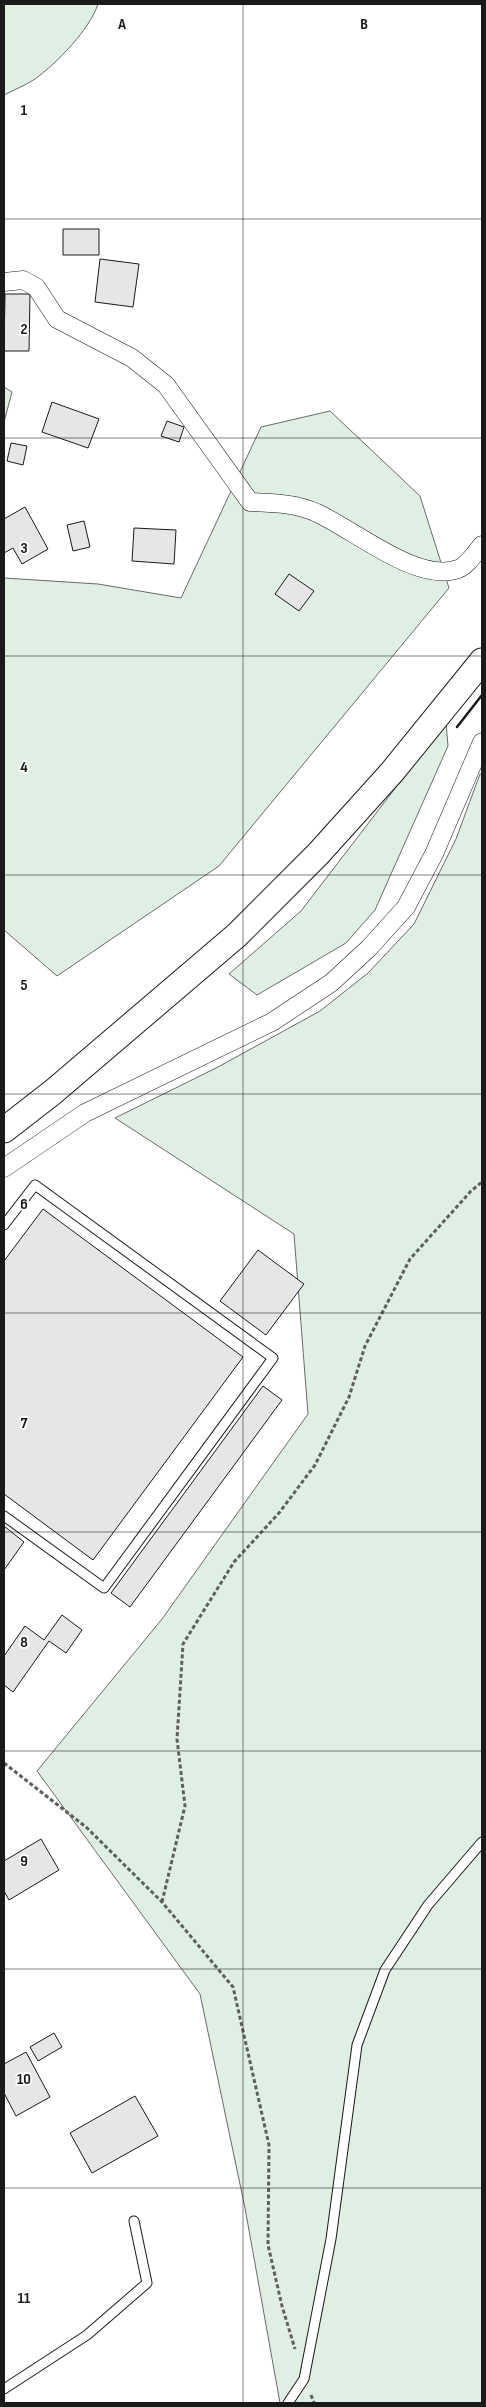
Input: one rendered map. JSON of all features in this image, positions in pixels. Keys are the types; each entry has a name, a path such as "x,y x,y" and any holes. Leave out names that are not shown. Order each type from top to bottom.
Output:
{"main road":[{"path":"4,1130 53,1092 237,935 318,854 385,779 482,661"}],"street":[{"path":"4,282 23,280 36,287 57,319 132,358 166,385 250,502 279,503 316,512 411,564 439,573 460,569 482,545"},
{"path":"4,1168 85,1113 272,1022 331,983 369,948 406,906 434,854 480,752"}],"lane":[{"path":"4,1226 35,1185 274,1358 104,1588 4,1516"},
{"path":"288,2403 304,2379 332,2239 357,2045 385,1970 428,1905 482,1842"},
{"path":"4,2389 87,2335 147,2283 134,2221"}],"path":[{"path":"162,1902 185,1806 176,1739 183,1644 234,1562 279,1513 315,1465 349,1397 365,1346 410,1260 471,1191 482,1182"},
{"path":"4,1763 86,1827 162,1902 234,1987 269,2145 268,2245 282,2306 304,2379"}],"green space":[{"path":"4,4 98,4 88,24 72,45 53,64 35,79 4,95"},
{"path":"4,387 12,392 4,422"},
{"path":"330,411 420,496 449,588 219,866 57,976 4,930 4,578 98,584 181,598 261,427"},
{"path":"446,722 448,746 375,910 346,943 257,995 229,974 301,911"},
{"path":"480,774 482,775 482,2403 280,2403 245,2208 200,1994 37,1771 162,1619 308,1414 294,1234 115,1118 218,1067 320,1011 368,973 414,924 456,839"}],"building":[{"path":"63,229 99,229 99,255 63,255"},
{"path":"100,259 139,264 133,307 95,302"},
{"path":"5,294 30,294 29,351 4,351"},
{"path":"52,402 99,419 88,448 42,432"},
{"path":"167,421 184,427 179,442 161,436"},
{"path":"11,443 27,446 23,465 7,461"},
{"path":"25,507 48,549 22,564 13,548 4,553 4,519"},
{"path":"84,521 90,547 73,551 67,525"},
{"path":"134,528 176,530 174,564 132,561"},
{"path":"289,574 314,591 299,611 275,594"},
{"path":"43,1209 243,1357 93,1560 4,1494 4,1261"},
{"path":"258,1250 304,1284 266,1335 220,1301"},
{"path":"263,1386 282,1400 130,1607 111,1593"},
{"path":"4,1526 24,1542 4,1570"},
{"path":"62,1615 82,1630 66,1653 49,1641 13,1692 4,1685 4,1656 25,1626 44,1640"},
{"path":"41,1839 59,1870 9,1900 4,1891 4,1861"},
{"path":"54,2033 62,2047 38,2061 30,2047"},
{"path":"26,2052 50,2097 16,2116 4,2093 4,2064"},
{"path":"135,2096 158,2136 92,2173 70,2133"}],"wall":[{"path":"457,727 482,695"}]}
